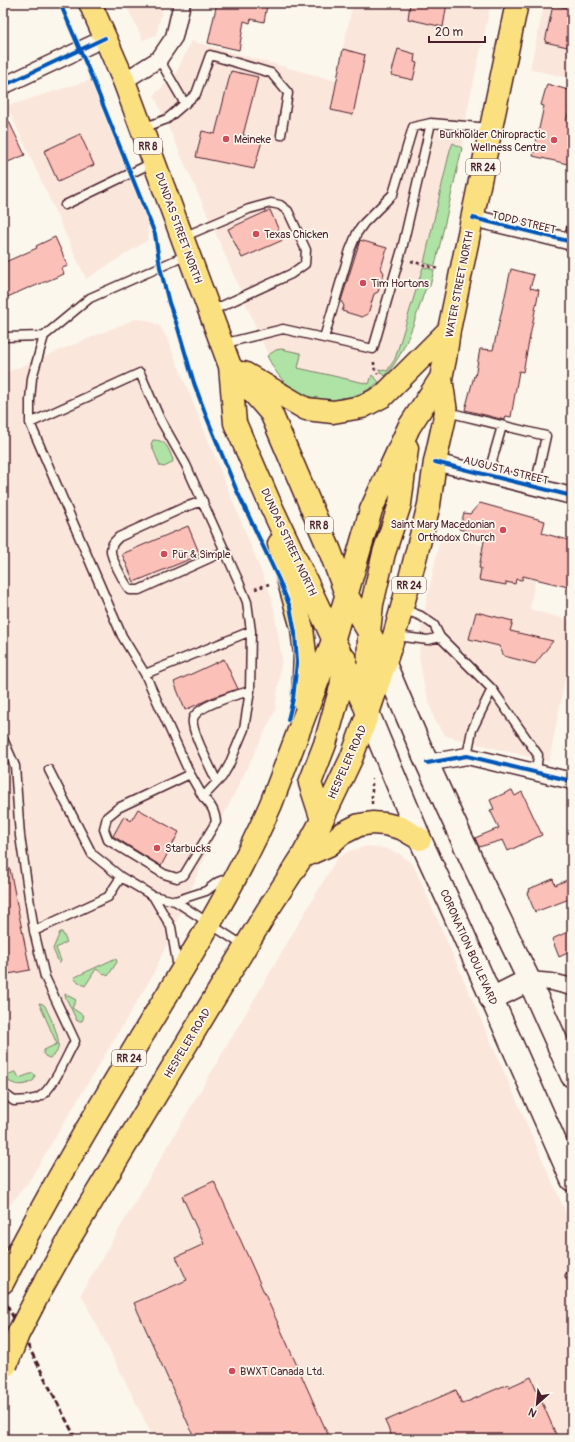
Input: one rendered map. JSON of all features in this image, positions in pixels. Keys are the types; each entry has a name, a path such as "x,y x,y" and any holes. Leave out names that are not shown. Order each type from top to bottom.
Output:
{"main road":[{"name":"DUNDAS STREET NORTH","path":"90,3 124,80 230,366 235,423 271,506 345,661 368,713"},
{"name":"WATER STREET NORTH","path":"384,664 402,609 429,505 435,462 446,412 441,378 449,330 517,3"},
{"path":"230,366 306,409 333,412 362,407 382,396 449,330"},
{"name":"DUNDAS STREET NORTH","path":"230,366 271,413 330,551 346,594 368,632 384,664"},
{"name":"WATER STREET NORTH","path":"346,594 371,510 409,428 441,378"},
{"path":"368,713 368,632 372,604 384,553 400,504 409,428"},
{"path":"271,506 285,568 302,628 305,654 302,721"},
{"path":"322,820 310,783 325,744 341,687 345,661 347,628 346,594"},
{"name":"RR 24","path":"3,1282 78,1142 210,923 260,830 334,638 346,594"},
{"name":"RR 24","path":"368,713 384,664"},
{"name":"RR 8","path":"384,664 427,763 529,980 572,1076"},
{"name":"HESPELER ROAD","path":"4,1369 18,1334 69,1239 245,947 302,857 322,820 351,759 368,713"},
{"name":"CORONATION BOULEVARD","path":"368,713 420,839 572,1180"},
{"path":"302,857 329,845 341,834 359,826 372,823 385,824 401,828 420,839"},
{"path":"491,999 529,980"}],"street":[{"path":"124,80 159,59 174,37 182,3"},
{"path":"3,86 105,38"},
{"name":"TODD STREET","path":"472,218 570,242"},
{"name":"AUGUSTA STREET","path":"435,462 572,496"},
{"path":"427,763 467,756 572,781"},
{"path":"529,980 572,986"}],"lane":[{"path":"142,129 168,119 196,94 210,56 271,73 288,93 281,135"},
{"path":"159,59 185,104"},
{"path":"324,338 350,250 357,233 364,223 394,194 413,127 431,123 491,128"},
{"path":"222,344 283,329 373,349 402,249 431,123"},
{"path":"65,205 154,161"},
{"path":"190,774 118,808 107,817 104,830 108,840 164,874 177,878 184,875 192,864 216,822 215,813 210,804 203,797 190,774 145,674 122,636 30,424 30,400 32,378 44,336 90,298 249,209 271,203 280,205 288,211 306,250 305,264 296,271 210,312"},
{"path":"570,242 572,225"},
{"path":"3,337 44,336"},
{"path":"30,424 140,373 160,419 186,465 247,602 251,631 250,690 244,729 229,765 218,782 203,797"},
{"path":"446,412 546,436 535,486"},
{"path":"488,475 502,426"},
{"path":"202,501 185,507 113,542 110,551 125,584 130,590 139,590 225,551"},
{"path":"402,609 421,616 434,625 440,637 492,689 538,755 536,772"},
{"path":"145,674 251,631"},
{"path":"394,636 428,640 440,637"},
{"path":"467,756 472,730 492,689"},
{"path":"218,782 193,729 193,719 198,712 234,695 250,690"},
{"path":"3,739 15,766 20,836 34,931 45,977 75,1041 46,1092 38,1098 14,1101 3,1093"},
{"path":"49,770 92,854 121,877 153,896 175,901 245,947"},
{"path":"175,901 206,891 218,882 237,874"},
{"path":"34,931 108,897 121,877"},
{"path":"153,896 171,927 180,974"}],"path":[{"path":"424,265 438,269"},
{"path":"372,775 372,808"}],"shaded area":[{"path":"3,3 21,3 3,12"},
{"path":"125,3 164,3 156,35 143,40"},
{"path":"353,3 491,3 468,107 462,148 430,286 425,291 419,312 403,350 393,368 385,378 364,393 342,400 326,400 301,393 285,382 274,369 154,95 176,74 191,41 336,81"},
{"path":"550,3 572,3 572,79 530,69 544,5 549,6"},
{"path":"90,80 148,221 148,240 86,279 7,106"},
{"path":"135,319 147,320 160,326 167,338 272,598 282,658 275,711 222,819 153,975 29,1181 3,1214 3,374"},
{"path":"441,535 539,558 530,609 572,621 572,643 549,762 446,736 435,721 424,685 419,657 421,627"},
{"path":"367,846 384,848 400,854 414,866 572,1227 572,1439 154,1439 81,1294 337,858 350,851"}],"green space":[{"path":"453,143 462,148 435,266 424,263 450,150"},
{"path":"423,267 434,270 430,286 425,290 399,357 385,376 382,373 381,374 379,369 387,371 395,359"},
{"path":"281,349 300,353 301,355 298,368 369,384 372,375 379,382 362,393 341,398 341,400 324,400 308,396 292,388 286,383 278,374 267,356 276,350"},
{"path":"153,440 158,440 164,443 170,452 173,460 172,463 164,467 160,466 151,444"},
{"path":"60,932 62,932 67,942 56,948 61,961 59,963 53,949"},
{"path":"116,959 117,962 108,976 96,969 85,986 74,979 75,977"},
{"path":"65,994 76,1000 72,1008 84,1016 82,1021 77,1021"},
{"path":"39,1003 45,1006 57,1034 58,1049 55,1054 49,1058 43,1053 44,1050 57,1044"},
{"path":"16,1072 19,1078 33,1073 35,1076 34,1080 27,1084 20,1085 5,1079 5,1076"}],"building":[{"path":"217,3 259,3 267,5 264,22 251,19 250,23 244,21 239,50 208,43"},
{"path":"410,3 447,3 443,27 408,19"},
{"path":"553,5 572,9 572,48 545,42"},
{"path":"343,49 365,55 353,115 331,110"},
{"path":"398,49 415,54 414,62 417,63 413,80 391,75"},
{"path":"231,71 258,77 243,135 262,141 254,169 196,157 202,131 215,134"},
{"name":"Burkholder Chiropractic Wellness Centre","path":"547,84 572,91 572,98 566,122 572,123 572,165 533,156 544,106 541,105"},
{"path":"3,109 25,155 3,164"},
{"path":"80,134 94,165 58,182 44,151"},
{"name":"Texas Chicken","path":"270,210 283,240 242,258 228,229"},
{"path":"55,237 68,266 62,268 64,274 3,299 3,263 37,248 36,246"},
{"name":"Tim Hortons","path":"360,240 387,248 381,268 384,273 378,292 374,294 368,314 362,317 342,311 344,306 341,301"},
{"path":"511,269 534,275 530,288 539,290 523,372 519,371 511,417 506,416 505,420 465,410 474,376 475,377 480,349 493,350"},
{"path":"480,503 545,521 542,533 572,541 572,588 523,576 522,580 516,579 515,584 506,582 506,585 479,580 481,568 479,568 484,541 465,536 466,531 459,529 464,513 470,514"},
{"path":"188,526 200,555 134,582 122,554"},
{"path":"476,612 513,621 510,631 553,641 535,664 504,656 499,646 469,639"},
{"path":"224,659 238,689 216,696 185,710 174,682"},
{"path":"512,790 515,796 522,792 542,835 508,851 503,840 479,847 475,838 499,828 490,810 494,809 490,800"},
{"path":"138,809 179,832 161,866 113,836 124,816 131,821"},
{"path":"3,869 10,869 30,970 3,975"},
{"path":"553,879 555,885 567,880 572,891 572,898 535,912 527,893 530,891 529,889"},
{"path":"572,930 572,951 559,957 552,939"},
{"name":"BWXT Canada Ltd.","path":"214,1181 330,1439 195,1439 134,1303 187,1280 176,1257 204,1244 182,1196"},
{"path":"531,1377 558,1439 393,1439 385,1421 456,1390 462,1404 508,1384 509,1387"}],"railway":[{"path":"3,1297 76,1439"}],"cycle path":[{"path":"60,3 93,80 155,234 160,267 169,303 194,383 207,418 236,489 279,580 290,607 295,633 297,662 293,699 288,720"},
{"path":"3,86 105,38"},
{"path":"473,218 572,242"},
{"path":"435,462 572,496"},
{"path":"427,763 467,756 572,781"}],"place":[{"name":"Meineke","path":"226,139"},
{"name":"Burkholder Chiropractic Wellness Centre","path":"554,140"},
{"name":"Texas Chicken","path":"256,234"},
{"name":"Tim Hortons","path":"363,283"},
{"name":"Saint Mary Macedonian Orthodox Church","path":"503,530"},
{"name":"Pür & Simple","path":"164,554"},
{"name":"Starbucks","path":"157,848"},
{"name":"BWXT Canada Ltd.","path":"232,1371"}]}
